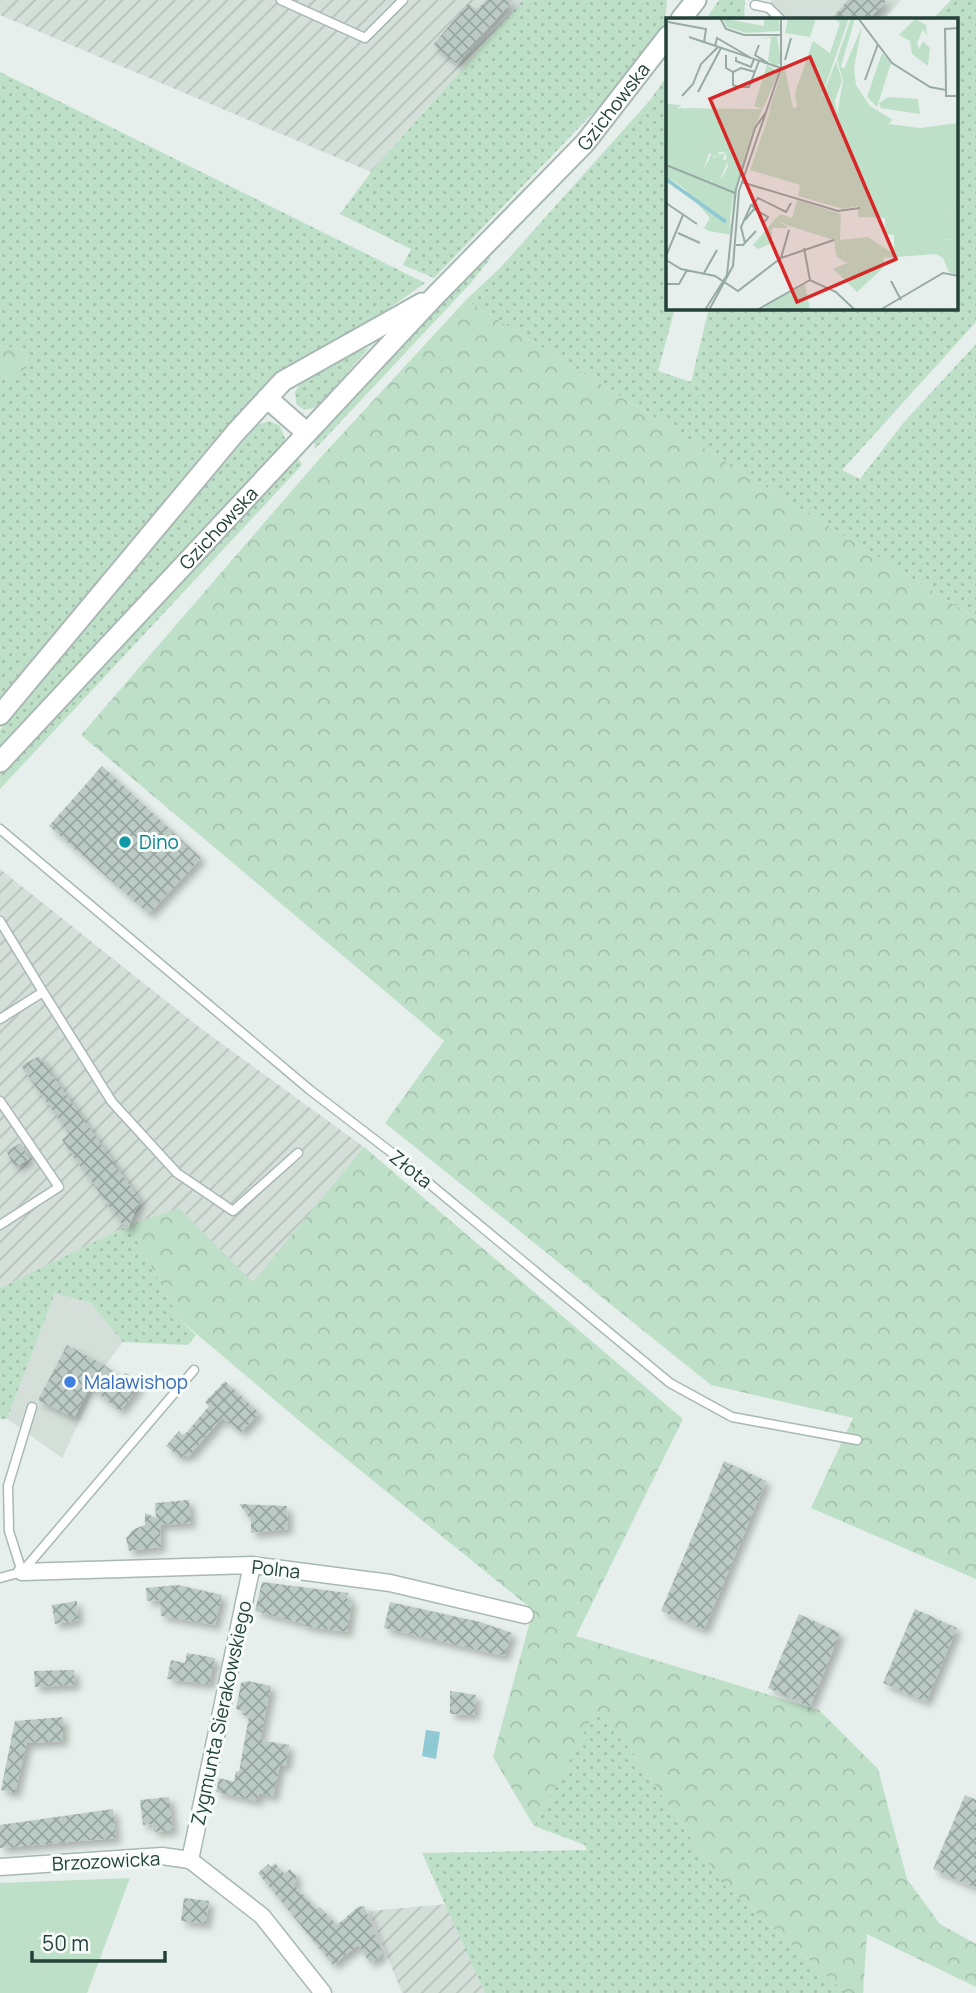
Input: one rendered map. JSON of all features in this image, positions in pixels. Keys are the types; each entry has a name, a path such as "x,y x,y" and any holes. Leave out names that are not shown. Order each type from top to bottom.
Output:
{"street":[{"path":"682,18 696,0"},
{"name":"Gzichowska","path":"0,762 436,295 585,142 666,39"},
{"name":"Gzichowska","path":"0,715 284,381 436,295"},
{"path":"267,398 307,433"},
{"name":"Polna","path":"22,1572 252,1565 390,1583 526,1615"},
{"name":"Zygmunta Sierakowskiego","path":"190,1860 252,1565"},
{"name":"Brzozowicka","path":"0,1867 162,1856 190,1860"},
{"path":"190,1860 262,1916 323,1993"}],"lane":[{"path":"281,0 365,38 403,0"},
{"path":"755,5 769,8 779,18"},
{"name":"Złota","path":"0,830 310,1090 407,1165 670,1382 732,1417 857,1440"},
{"path":"0,921 112,1102 177,1173 233,1211 298,1153"},
{"path":"0,1019 43,992"},
{"path":"0,1101 59,1187 0,1225"},
{"path":"0,1578 22,1572 194,1370"},
{"path":"22,1572 9,1531 8,1486 32,1407"}],"shaded area":[{"path":"0,0 523,0 371,172 0,15"},
{"path":"771,0 901,0 885,18 768,18"},
{"path":"0,869 199,1027 364,1147 253,1283 179,1208 129,1225 0,1288"},
{"path":"55,1292 91,1303 123,1342 107,1363 62,1458 7,1419"},
{"path":"447,1904 485,1993 402,1993 369,1911"}],"green space":[{"path":"523,0 667,0 665,23 620,85 434,278 403,265 411,249 340,214 371,172"},
{"path":"719,0 745,0 744,18 707,18"},
{"path":"951,0 976,0 976,322 842,470 860,479 904,422 976,344 976,618 466,300 500,268 651,99 666,77 666,310 674,310 658,371 691,382 709,310 958,310 958,18 934,18"},
{"path":"0,72 425,283 377,317 287,367 271,381 221,432 0,697 0,381 27,367 26,351 0,345"},
{"path":"491,250 490,259 469,285 315,449 314,439"},
{"path":"466,300 976,618 976,1579 811,1508 853,1418 711,1385 385,1123 444,1041 81,735 321,457"},
{"path":"0,345 26,351 27,368 0,381"},
{"path":"369,348 317,407 304,410 296,404 295,392 301,383 358,351"},
{"path":"269,421 280,426 285,438 283,443 0,747 0,730 257,425"},
{"path":"299,459 302,465 0,789 0,774 293,462"},
{"path":"364,1147 683,1419 576,1636 819,1710 878,1769 907,1879 940,1924 976,1944 976,1987 867,1934 863,1993 846,1993 721,1882 630,1749 595,1712 534,1826 493,1757 533,1610 303,1424 180,1320 129,1225 179,1208 253,1282"},
{"path":"129,1225 180,1320 196,1335 188,1345 123,1342 91,1303 55,1293 7,1419 0,1419 0,1288"},
{"path":"595,1711 630,1749 721,1882 846,1993 485,1993 422,1853 587,1850 585,1845 534,1826"},
{"path":"130,1878 87,1993 0,1993 0,1883"}],"water":[{"path":"426,1730 440,1732 436,1759 422,1756"}],"building":[{"path":"486,0 513,0 457,64 433,45 468,4 477,10"},
{"path":"848,0 887,0 870,18 832,18"},
{"name":"Dino","path":"102,766 201,858 149,914 49,826"},
{"path":"39,1056 140,1200 127,1231 62,1140 69,1133 21,1066"},
{"path":"21,1143 29,1159 15,1167 6,1151"},
{"name":"Malawishop","path":"67,1345 104,1365 121,1378 126,1373 140,1385 120,1411 90,1387 74,1418 38,1400"},
{"path":"225,1381 259,1413 241,1432 222,1418 188,1457 184,1454 181,1458 166,1446 179,1431 183,1435 187,1432 209,1406 205,1402"},
{"path":"724,1461 766,1481 704,1630 661,1611"},
{"path":"189,1500 191,1523 160,1525 161,1547 129,1551 126,1538 134,1529 145,1525 145,1513 156,1518 155,1503"},
{"path":"239,1504 287,1506 288,1529 251,1533 251,1520"},
{"path":"262,1582 348,1593 347,1599 352,1600 347,1632 305,1626 255,1611"},
{"path":"178,1585 222,1595 215,1625 161,1616 160,1600 147,1601 146,1588"},
{"path":"77,1601 78,1620 55,1624 52,1605"},
{"path":"390,1602 480,1622 512,1633 504,1656 384,1628"},
{"path":"915,1609 957,1628 926,1702 883,1683"},
{"path":"799,1614 840,1633 810,1707 768,1688"},
{"path":"187,1653 215,1658 209,1684 167,1679 171,1660 185,1663"},
{"path":"74,1670 75,1685 35,1687 34,1671"},
{"path":"248,1681 271,1686 260,1740 289,1745 286,1766 280,1765 273,1797 259,1793 258,1801 216,1792 219,1778 234,1782 236,1771 239,1772 249,1716 236,1709 241,1683"},
{"path":"450,1691 476,1695 474,1715 450,1714"},
{"path":"63,1717 63,1741 27,1743 15,1793 1,1790 15,1721"},
{"path":"965,1795 976,1800 976,1888 933,1869"},
{"path":"169,1797 173,1830 153,1832 152,1824 143,1825 140,1800"},
{"path":"113,1809 116,1838 0,1848 0,1825"},
{"path":"275,1863 284,1874 290,1869 297,1877 294,1885 317,1910 320,1907 337,1925 358,1907 364,1906 383,1955 370,1963 358,1945 333,1965 258,1873 268,1864 271,1867"},
{"path":"184,1898 209,1901 206,1924 181,1921"}],"place":[{"name":"Dino","path":"125,842"},
{"name":"Malawishop","path":"70,1382"}]}
